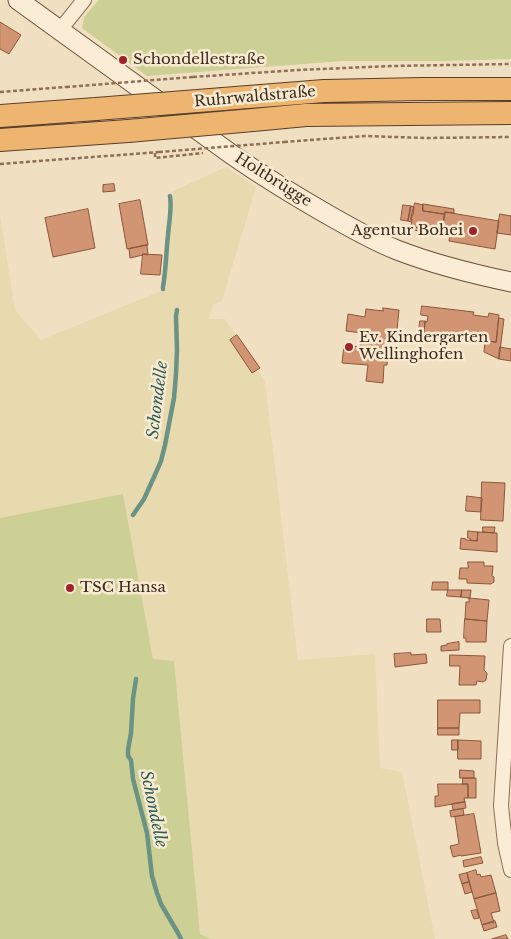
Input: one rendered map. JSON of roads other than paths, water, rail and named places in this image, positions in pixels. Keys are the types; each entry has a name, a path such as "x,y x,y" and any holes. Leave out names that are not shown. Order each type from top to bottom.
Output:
{"highway":[{"name":"Ruhrwaldstraße","path":"0,116 324,91 511,89"},
{"name":"Ruhrwaldstraße","path":"0,140 306,115 511,113"}],"main road":[{"name":"Holtbrügge","path":"18,0 239,160 346,225 396,250 432,262 511,282"}],"street":[{"path":"60,30 84,0"},
{"path":"511,646 501,806 505,843 511,870"}],"waterway":[{"name":"Schondelle","path":"163,289 171,211 170,196"},
{"name":"Schondelle","path":"133,515 144,499 161,461 165,445 174,398 177,310"},
{"name":"Schondelle","path":"136,679 128,756 131,760 133,779 147,833 152,876 161,904 181,939"}],"place":[{"name":"Schondellestraße","path":"123,60"},
{"name":"Agentur Bohei","path":"473,231"},
{"name":"Ev. Kindergarten Wellinghofen","path":"349,347"},
{"name":"TSC Hansa","path":"70,588"}]}
